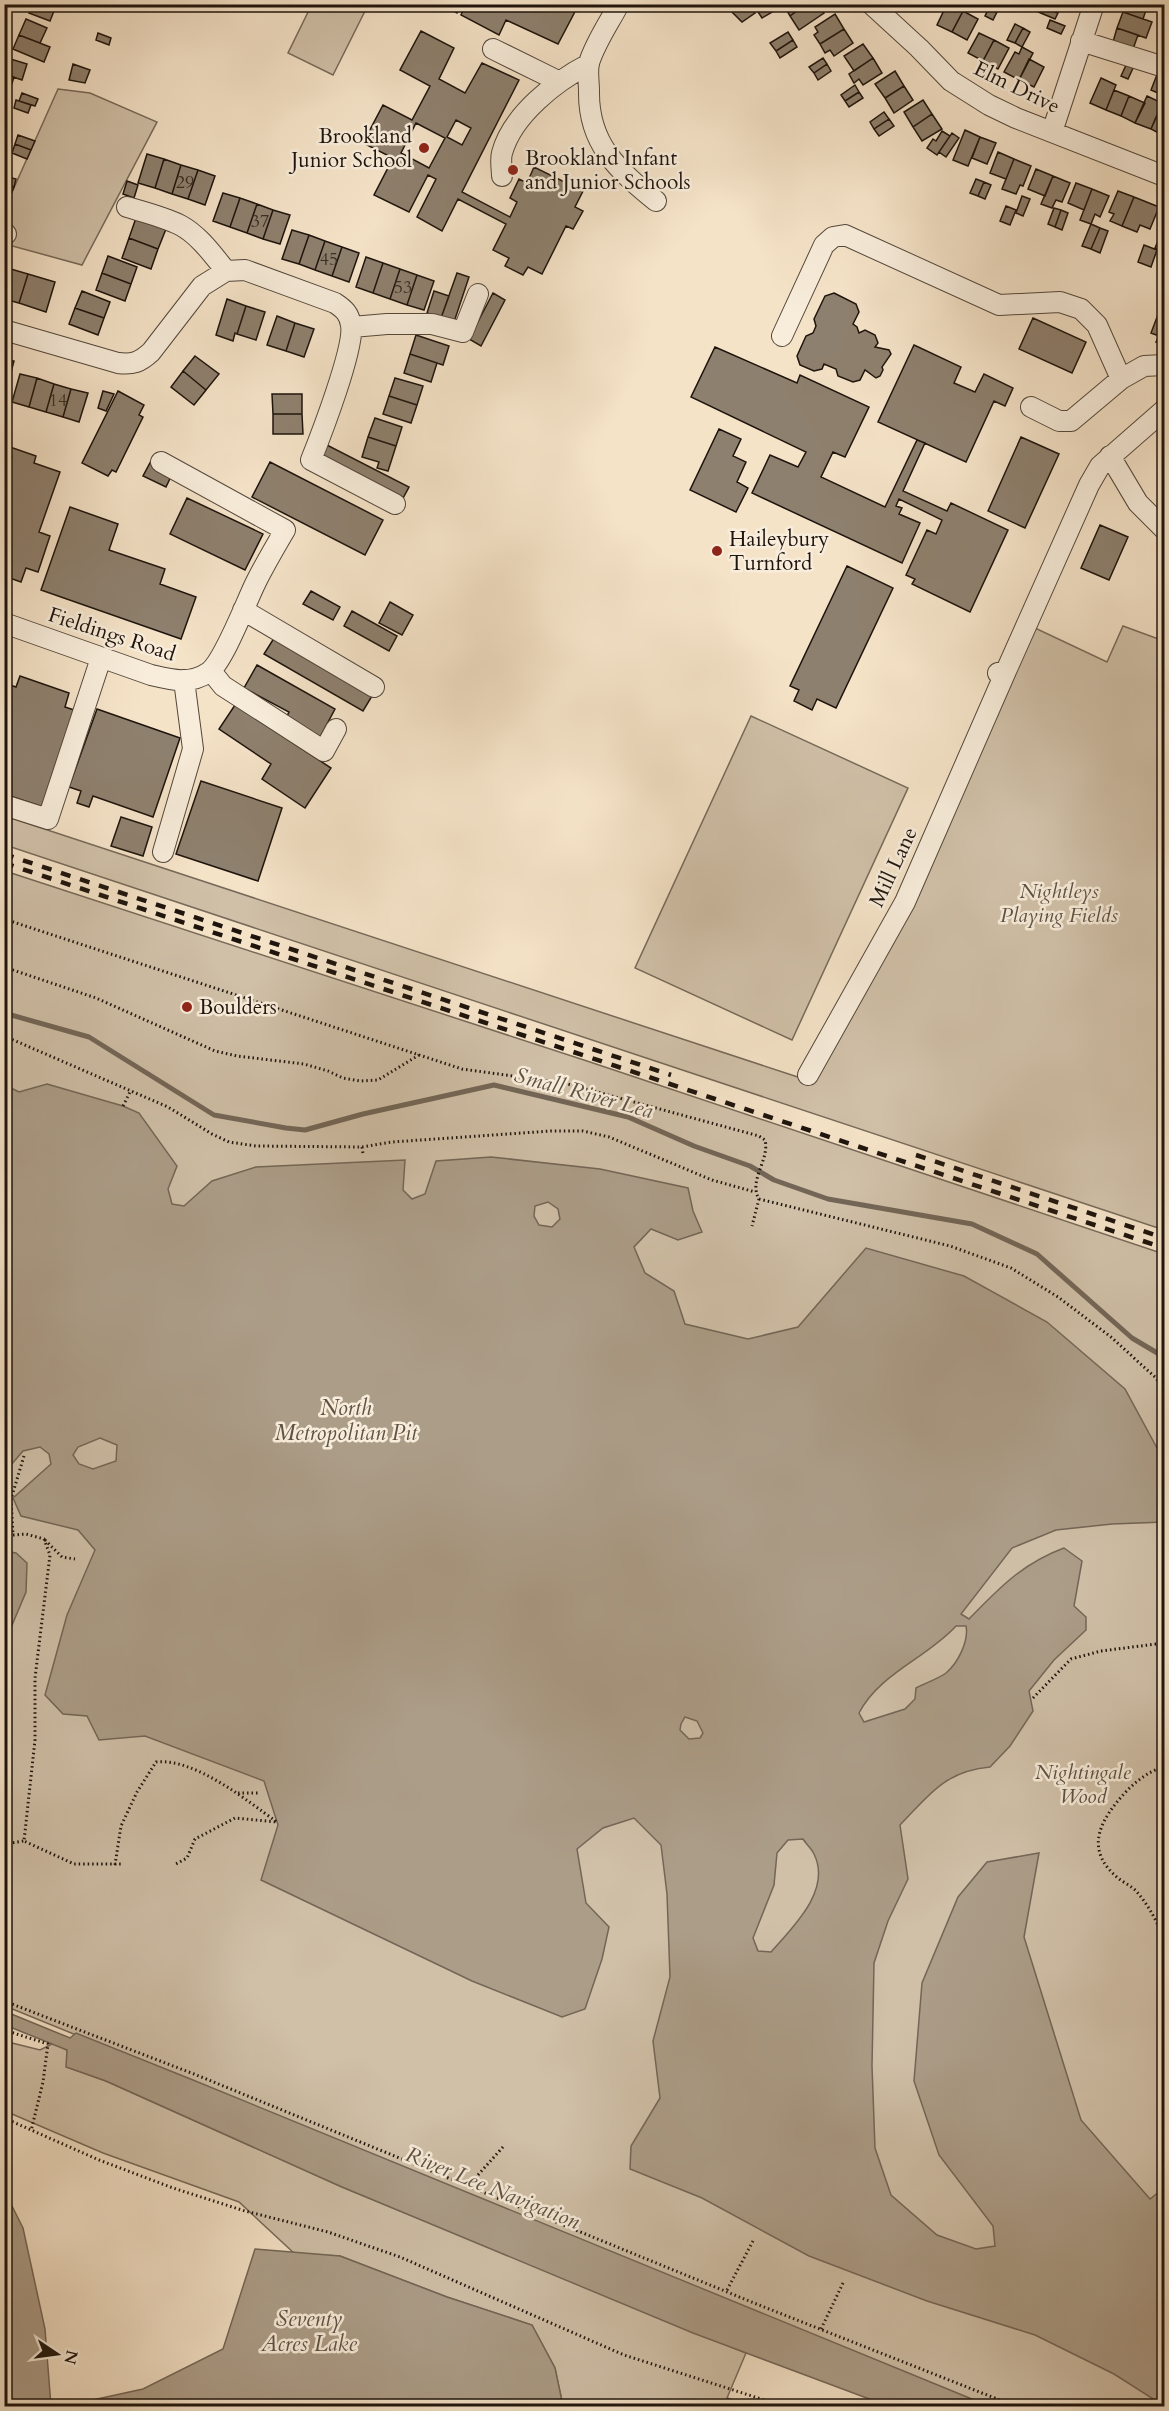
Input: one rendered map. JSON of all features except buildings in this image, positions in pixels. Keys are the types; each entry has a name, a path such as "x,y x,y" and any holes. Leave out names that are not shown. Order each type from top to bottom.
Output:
{"street":[{"path":"619,4 589,64 590,112 598,138 614,164 656,201"},
{"name":"Elm Drive","path":"871,4 951,81 989,105 1164,176"},
{"path":"1052,132 1094,4"},
{"path":"1081,41 1164,68"},
{"path":"494,49 558,81"},
{"path":"502,176 501,153 522,115 558,81 589,64"},
{"path":"127,207 178,224 188,230 209,250 226,271"},
{"path":"783,336 824,245 833,237 845,235 999,305 1060,302 1081,309 1097,325 1121,380"},
{"path":"4,330 118,363 135,364 151,352 201,286 226,271 244,270 335,303 346,311 352,327 339,381 311,460 395,504"},
{"path":"352,327 432,324 463,332 478,294"},
{"path":"1031,407 1059,421 1071,421 1121,380 1144,366 1164,365"},
{"name":"Mill Lane","path":"808,1075 905,902 1002,672 1089,485 1100,466 1110,456 1164,410"},
{"path":"1110,456 1138,503 1164,528"},
{"path":"161,462 285,530 256,581 211,671 223,687 324,751 336,729"},
{"path":"243,610 374,687"},
{"name":"Fieldings Road","path":"4,623 151,675 175,681 193,680 211,671"},
{"path":"4,805 48,819 101,658"},
{"path":"163,852 193,749 184,680"}],"path":[{"path":"4,920 462,1069 540,1078 589,1088 759,1136 765,1140 766,1154 755,1185 755,1192 759,1199 752,1226"},
{"path":"4,967 96,998 215,1051 237,1056 304,1064 343,1078 360,1081 378,1080 419,1055"},
{"path":"4,1036 168,1107 229,1142 256,1146 362,1147 392,1142 551,1131 583,1131 600,1135 712,1180 755,1192"},
{"path":"123,1106 131,1090"},
{"path":"476,1137 476,1145"},
{"path":"362,1147 363,1154"},
{"path":"759,1199 950,1246 1011,1268 1058,1297 1111,1337 1156,1378 1164,1390"},
{"path":"13,1535 11,1499 24,1456"},
{"path":"6,1535 26,1534 44,1539 62,1557 75,1559"},
{"path":"24,1841 34,1753 35,1678 50,1555 44,1539"},
{"path":"1033,1698 1071,1659 1101,1651 1164,1643"},
{"path":"115,1866 121,1826 156,1762 169,1761 190,1767 237,1793 277,1822 235,1818 195,1839 187,1858 174,1865"},
{"path":"1164,1767 1155,1769 1139,1780 1111,1809 1102,1823 1098,1848 1102,1862 1118,1879 1136,1890 1159,1926 1164,1940"},
{"path":"237,1793 259,1793"},
{"path":"4,1844 24,1841 74,1864 115,1866 123,1864"},
{"path":"4,2001 194,2074 1015,2406"},
{"path":"4,2030 48,2044 43,2082 32,2132"},
{"path":"4,2118 32,2132 173,2188 245,2211 328,2232 400,2257 624,2355 783,2406"},
{"path":"469,2185 503,2147"},
{"path":"727,2291 753,2241"},
{"path":"821,2329 844,2281"}],"green space":[{"path":"312,4 368,5 333,75 288,53"},
{"path":"58,89 90,93 157,122 82,265 5,244 5,208"},
{"name":"Nightleys Playing Fields","path":"1123,626 1164,641 1164,1230 5,845 5,816 810,1081 1035,628 1107,662"},
{"path":"751,716 908,788 792,1040 635,968"},
{"name":"North Metropolitan Pit","path":"5,871 587,1061 1164,1254 1164,2406 986,2406 5,2006"},
{"path":"4,2041 40,2050 54,2043 67,2050 67,2067 106,2081 342,2187 746,2353 727,2398 753,2406 563,2406 555,2368 532,2325 447,2297 340,2256 295,2254 239,2202 103,2153 5,2111"}],"water":[{"name":"North Metropolitan Pit","path":"47,1084 123,1106 139,1113 177,1166 168,1189 172,1204 184,1206 212,1181 256,1167 405,1160 403,1190 412,1199 425,1194 436,1161 491,1157 600,1169 688,1188 693,1211 702,1232 678,1240 651,1229 634,1247 645,1273 674,1291 685,1324 748,1339 798,1327 866,1248 964,1276 1047,1322 1125,1389 1164,1461 1164,1522 1112,1524 1056,1530 1012,1548 961,1614 969,1619 1012,1577 1049,1554 1064,1548 1082,1561 1074,1606 1086,1617 1086,1630 1054,1660 1029,1691 1033,1711 1010,1746 990,1767 974,1769 949,1779 939,1786 900,1825 908,1879 888,1921 874,1963 872,2066 875,2148 891,2195 937,2235 976,2249 995,2246 993,2226 939,2155 914,2081 922,1983 958,1897 987,1862 1039,1853 1024,1937 1081,2120 1150,2199 1164,2188 1164,2406 1114,2374 1035,2335 927,2301 809,2256 702,2198 630,2169 631,2146 660,2098 653,2041 670,1977 667,1894 661,1845 634,1818 603,1828 577,1849 586,1903 609,1927 602,1959 585,2009 562,2017 472,1981 261,1880 278,1825 264,1781 145,1736 99,1740 87,1716 63,1714 45,1695 67,1615 95,1550 78,1530 21,1516 13,1498 51,1464 49,1454 40,1447 23,1451 5,1472 5,1085 19,1092","holes":["548,1202 558,1209 560,1219 552,1227 539,1225 534,1216 535,1206","100,1438 117,1445 116,1461 93,1469 79,1464 73,1455 78,1447","956,1626 966,1626 964,1645 950,1669 916,1688 915,1699 905,1709 864,1722 859,1713 879,1687","685,1717 697,1721 703,1733 700,1738 689,1739 680,1730","803,1839 814,1854 818,1868 818,1881 807,1907 790,1931 771,1952 758,1951 753,1938 774,1885 777,1853 788,1840"]},
{"path":"5,1551 16,1553 27,1563 26,1592 7,1637 4,1637"},
{"path":"4,2011 70,2038 76,2033 989,2406 888,2406 693,2333 342,2187 106,2081 66,2067 67,2050 5,2025"},
{"path":"5,2192 23,2228 45,2329 51,2406 5,2406"},
{"name":"Seventy Acres Lake","path":"255,2249 340,2256 447,2297 532,2325 555,2368 563,2406 65,2406 143,2389 223,2349"}],"waterway":[{"name":"Small River Lea","path":"4,1013 89,1037 214,1115 286,1128 305,1130 363,1114 494,1085 628,1117 694,1146 750,1166 774,1180 828,1199 972,1224 1037,1254 1132,1338 1164,1357"}],"railway":[{"path":"4,854 671,1075"},
{"path":"4,863 1164,1248"},
{"path":"916,1155 1164,1238"}],"place":[{"name":"Brookland Junior School","path":"424,148"},
{"name":"Brookland Infant and Junior Schools","path":"513,170"},
{"name":"Haileybury Turnford","path":"717,551"},
{"name":"Boulders","path":"187,1007"}],"park label":[{"name":"Nightingale Wood","path":"1083,1784"}],"water label":[{"name":"River Lee Navigation","path":"493,2187"}]}
